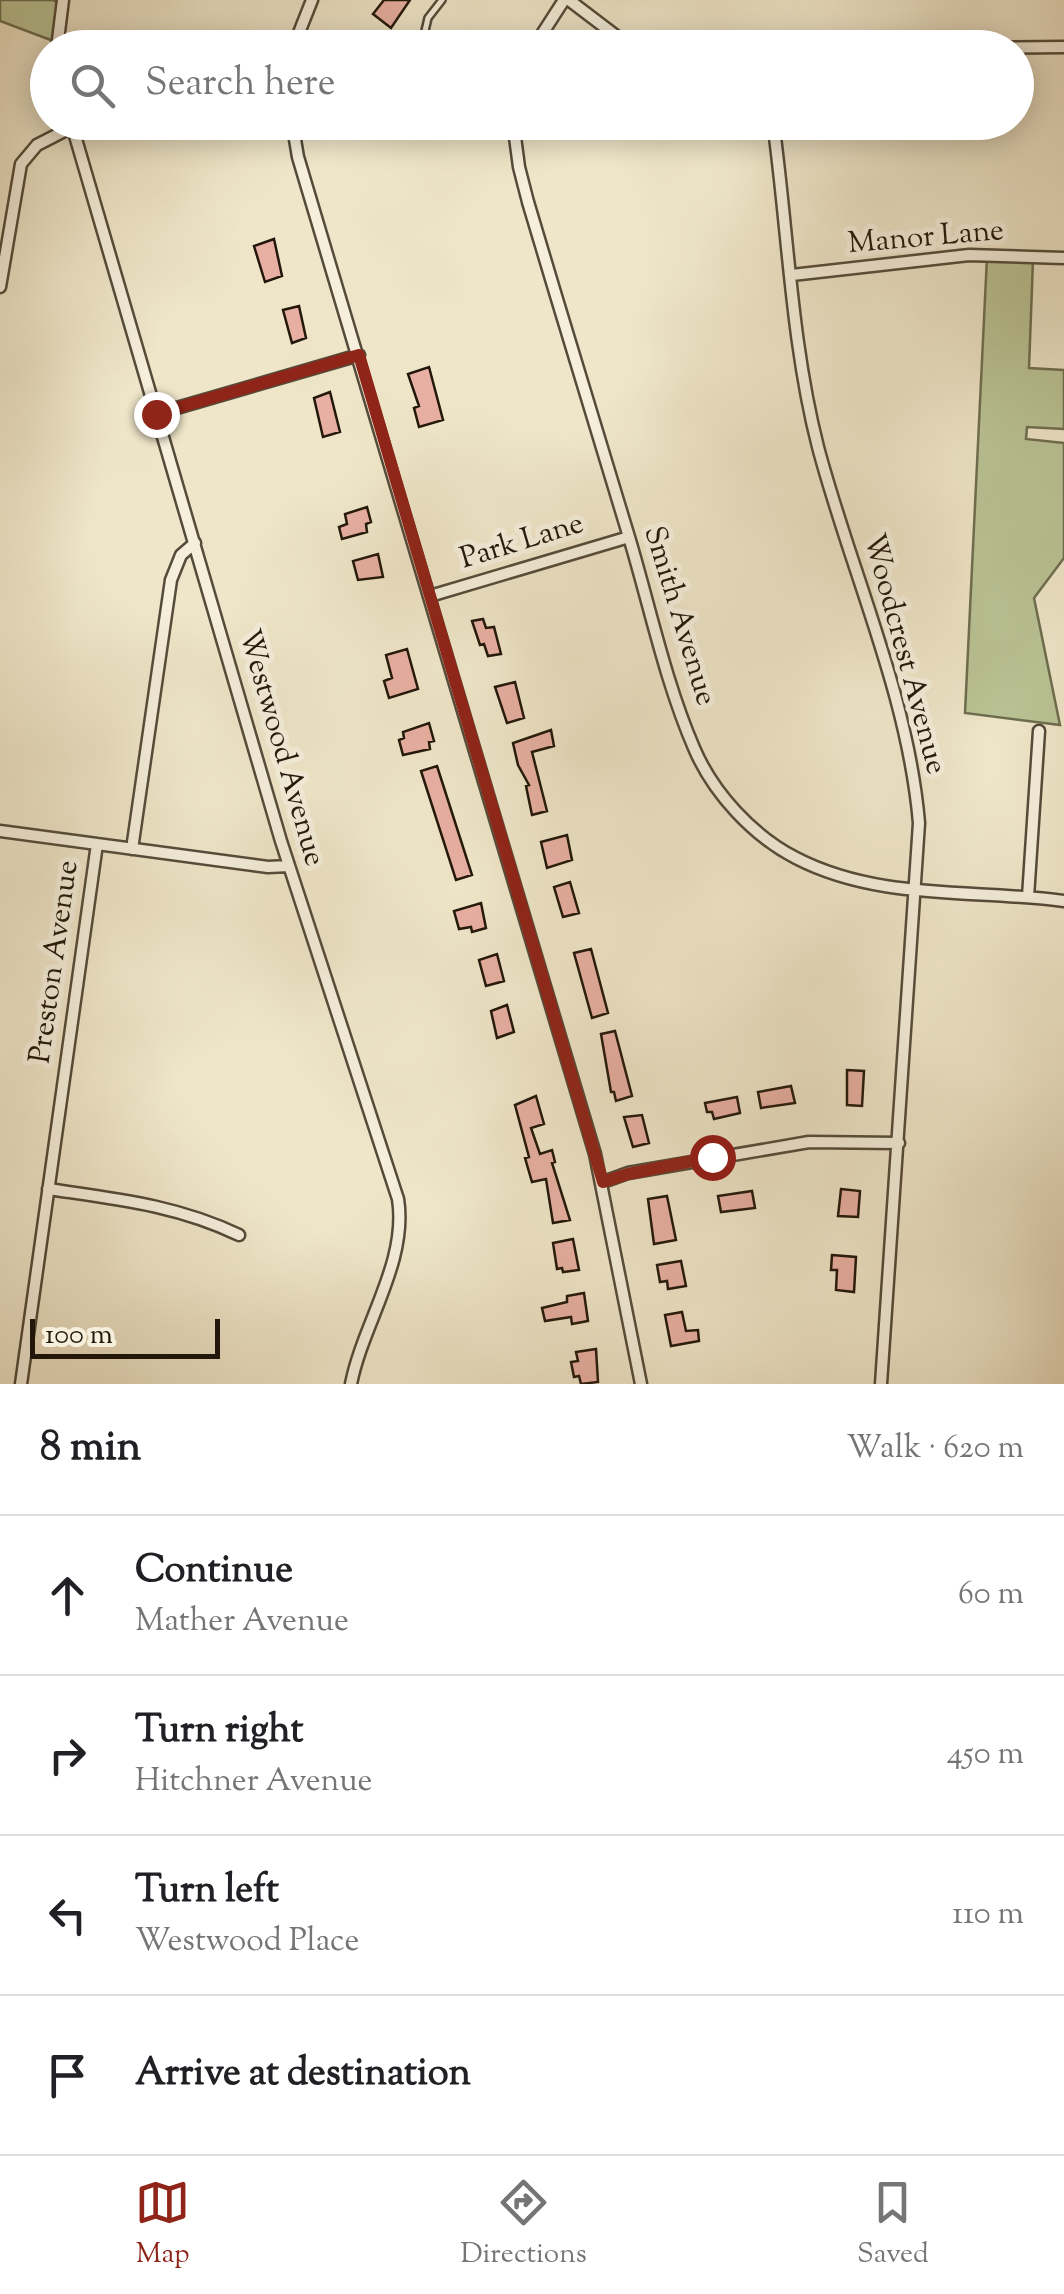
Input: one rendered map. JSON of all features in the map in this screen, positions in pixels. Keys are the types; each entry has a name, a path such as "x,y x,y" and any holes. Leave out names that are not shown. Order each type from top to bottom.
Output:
{"street":[{"path":"59,30 63,0"},
{"path":"301,30 312,0"},
{"path":"546,30 567,0 608,30"},
{"path":"1034,48 1064,48"},
{"path":"0,287 21,164 46,140"},
{"name":"Westwood Avenue","path":"75,140 289,866 395,1184 401,1216 394,1256 358,1352 352,1384"},
{"path":"295,140 603,1182 641,1384"},
{"name":"Smith Avenue","path":"515,140 528,202 694,750 733,808 769,840 815,867 866,884 1064,900"},
{"name":"Woodcrest Avenue","path":"775,140 808,408 914,772 919,823 882,1384"},
{"name":"Manor Lane","path":"792,275 970,255 1064,258"},
{"path":"156,414 359,355"},
{"name":"Park Lane","path":"430,596 629,536"},
{"path":"132,849 171,580 180,555 194,543"},
{"path":"1028,897 1039,731"},
{"path":"0,831 268,867 289,866"},
{"name":"Preston Avenue","path":"21,1384 96,844"},
{"path":"603,1182 793,1144 899,1143"},
{"path":"48,1189 168,1208 239,1234"}],"lane":[{"path":"425,30 428,18 442,0"}],"green space":[{"path":"0,0 53,0 64,5 59,30 30,32 0,21"},
{"path":"987,257 1033,260 1029,368 1064,370 1064,429 1027,427 1026,439 1064,443 1064,558 1034,598 1060,725 965,713"}],"building":[{"path":"384,0 410,0 391,28 373,14"},
{"path":"274,239 282,276 265,282 254,246"},
{"path":"299,306 306,338 292,343 283,310"},
{"path":"429,367 443,420 419,427 414,408 419,406 408,374"},
{"path":"330,392 340,432 323,437 314,398"},
{"path":"367,507 371,522 366,524 367,532 342,539 339,527 347,524 345,514"},
{"path":"378,554 383,577 358,580 353,561"},
{"path":"483,619 486,628 494,627 501,654 488,656 484,644 480,645 472,621"},
{"path":"407,649 418,689 389,698 384,681 392,678 386,655"},
{"path":"515,682 524,718 507,723 495,687"},
{"path":"429,723 434,741 429,742 430,749 403,755 399,740 404,738 403,732"},
{"path":"551,730 554,746 532,752 547,811 532,815 526,786 529,785 518,765 513,743"},
{"path":"437,766 472,875 456,880 421,771"},
{"path":"567,835 572,860 547,868 541,842"},
{"path":"570,882 579,913 563,917 554,887"},
{"path":"481,903 486,928 472,932 471,927 459,929 454,911"},
{"path":"591,949 608,1013 592,1018 574,953"},
{"path":"497,954 504,981 486,986 479,960"},
{"path":"507,1005 514,1032 497,1038 491,1011"},
{"path":"615,1031 632,1096 616,1101 601,1034"},
{"path":"847,1070 864,1071 862,1106 847,1105"},
{"path":"791,1086 795,1103 761,1108 758,1092"},
{"path":"536,1096 544,1124 531,1128 540,1154 552,1150 552,1163 570,1220 553,1223 546,1179 532,1182 525,1158 529,1157 515,1105"},
{"path":"737,1097 740,1113 714,1119 712,1112 707,1112 705,1103"},
{"path":"642,1115 649,1143 633,1147 624,1117"},
{"path":"841,1189 860,1191 858,1217 838,1216"},
{"path":"752,1191 755,1208 721,1212 718,1196"},
{"path":"667,1196 676,1240 654,1244 648,1199"},
{"path":"573,1239 579,1270 563,1272 562,1268 557,1269 553,1243"},
{"path":"832,1255 856,1257 854,1292 836,1290 837,1270 831,1270"},
{"path":"681,1261 686,1286 668,1289 667,1281 660,1282 657,1265"},
{"path":"584,1293 588,1321 572,1324 571,1317 545,1321 542,1308"},
{"path":"682,1312 686,1331 698,1330 699,1341 671,1346 665,1315"},
{"path":"596,1349 598,1382 581,1384 579,1376 574,1377 571,1362 578,1361 576,1352"}],"route":[{"path":"156,414 359,355 603,1182 712,1157"}]}
